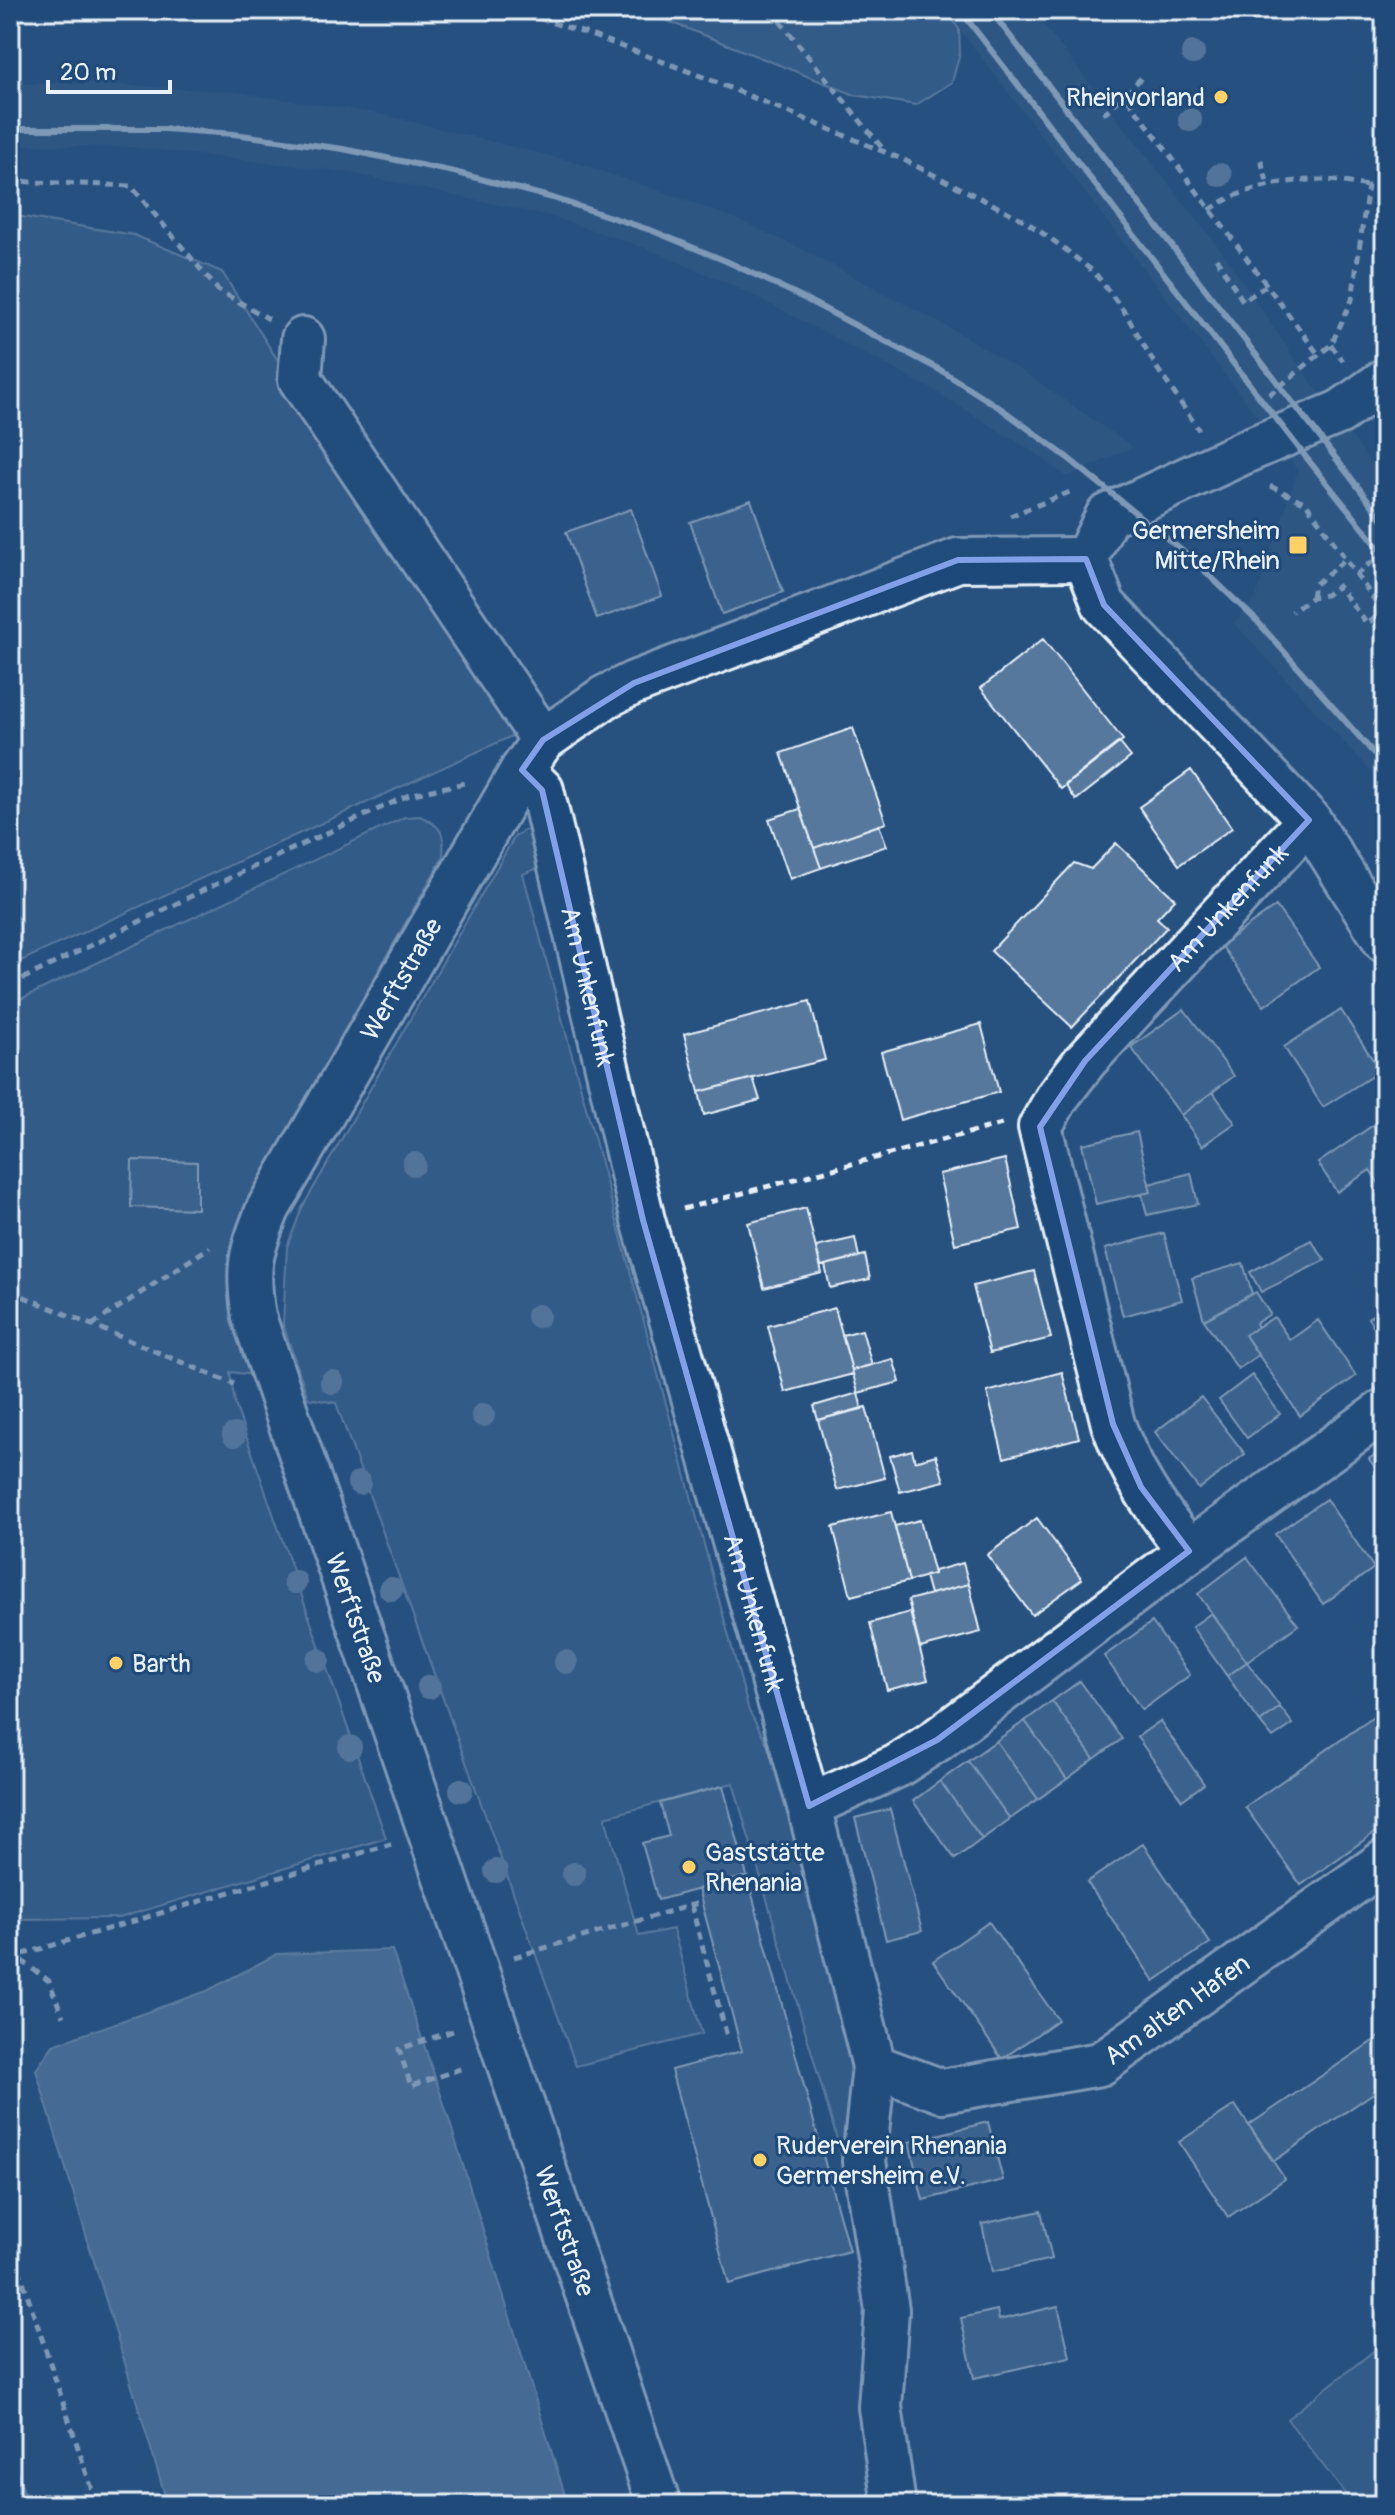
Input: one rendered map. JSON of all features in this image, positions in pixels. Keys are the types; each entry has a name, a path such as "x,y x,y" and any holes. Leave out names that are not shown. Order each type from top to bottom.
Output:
{"street":[{"name":"Am Unkenfunk","path":"303,339 300,379 532,755 643,1220 809,1806 874,2066"},
{"path":"532,755 605,697 634,683 958,560 1086,559 1107,516 1251,449 1340,412 1385,380"},
{"name":"Am Unkenfunk","path":"1086,559 1104,605 1309,820 1385,941"},
{"name":"Werftstraße","path":"532,755 268,1209 252,1250 249,1284 254,1317 659,2505"},
{"name":"Am Unkenfunk","path":"1040,1127 1058,1096 1085,1061 1309,820"},
{"path":"1040,1127 1113,1424 1125,1457 1141,1487 1189,1551"},
{"path":"809,1806 897,1766 937,1740 1189,1551 1385,1410"},
{"name":"Am alten Hafen","path":"874,2066 942,2091 1100,2064 1385,1861"},
{"path":"874,2066 864,2161 887,2310 880,2407 894,2505"}],"path":[{"path":"512,10 696,74 886,153 1022,219 1095,273 1126,314 1157,368 1204,438"},
{"path":"771,10 886,153"},
{"path":"1103,114 1141,78"},
{"path":"1125,95 1318,354"},
{"path":"1261,160 1268,185"},
{"path":"1210,210 1238,195 1268,185 1325,180 1368,186 1385,178"},
{"path":"10,181 131,186 218,290 303,339"},
{"path":"1331,345 1352,300 1368,186"},
{"path":"1216,258 1243,301 1267,285"},
{"path":"1266,484 1306,503 1383,612 1367,624 1338,586 1326,595 1312,597 1292,612"},
{"path":"1356,575 1379,556"},
{"path":"1312,597 1314,585 1346,559"},
{"path":"10,985 208,888 409,795"},
{"path":"643,1220 1020,1120 1040,1127"},
{"path":"92,1325 268,1209"},
{"path":"10,1291 248,1390 277,1385"},
{"path":"10,1961 17,1956 429,1833"},
{"path":"475,1969 702,1902"},
{"path":"691,1905 728,2040"},
{"path":"10,1952 49,1981 63,2017"},
{"path":"464,2027 399,2049 411,2086 475,2064"},
{"path":"10,2242 97,2505"}],"highlighted area":[{"path":"1086,559 1104,605 1309,820 1085,1061 1040,1127 1113,1424 1141,1487 1189,1551 937,1740 809,1806 643,1220 542,790 522,770 543,740 634,683 958,560"}],"shaded area":[{"path":"640,10 945,10 959,29 960,53 952,82 916,105 855,95"},
{"name":"Germersheim Mitte/Rhein","path":"945,10 1032,10 1223,253 1301,368 1385,482 1385,792 1365,765 1234,623 1255,599 1298,470"},
{"path":"90,83 235,92 377,113 571,161 664,192 736,219 802,249 959,333 1025,373 1133,447 1067,477 1038,455 930,388 734,286 648,249 550,216 340,171 130,147 10,145 10,84"},
{"path":"10,215 134,235 222,272 514,735 10,966"},
{"path":"420,816 440,831 443,857 246,1204 230,1292 254,1375 230,1372 235,1404 386,1838 119,1918 11,1919 10,1004 405,817"},
{"path":"525,830 536,832 543,866 523,874 749,1711 779,1770 860,2087 848,2177 733,1783 605,1817 639,1936 673,1929 702,2034 576,2066 336,1403 308,1398 283,1324 287,1247 302,1208 515,836"},
{"path":"392,1950 446,2110 568,2505 168,2505 36,2070 53,2045 207,1991 277,1954"},
{"path":"1385,2342 1385,2505 1354,2505 1287,2419"},
{"path":"10,2448 28,2505 10,2505"}],"building":[{"path":"751,500 783,592 722,614 690,522"},
{"path":"631,509 662,596 597,619 566,532"},
{"path":"1043,639 1123,740 1061,789 981,688"},
{"path":"853,728 886,823 814,848 781,753"},
{"path":"1119,742 1131,757 1076,800 1065,785"},
{"path":"1191,770 1232,828 1179,865 1139,807"},
{"path":"800,809 821,868 790,879 769,819"},
{"path":"879,825 887,846 821,868 814,848"},
{"path":"1116,843 1175,899 1157,918 1167,927 1072,1027 991,951 1074,863 1091,869"},
{"path":"1276,906 1319,967 1264,1006 1221,945"},
{"path":"810,1001 825,1060 699,1092 684,1034"},
{"path":"1184,1009 1234,1076 1181,1115 1131,1047"},
{"path":"1341,1010 1380,1071 1323,1107 1284,1047"},
{"path":"981,1024 999,1092 900,1120 881,1052"},
{"path":"753,1078 760,1100 704,1115 699,1092"},
{"path":"1213,1092 1235,1123 1202,1146 1181,1115"},
{"path":"1385,1117 1385,1193 1370,1170 1337,1192 1318,1163"},
{"path":"1137,1132 1151,1192 1096,1204 1082,1144"},
{"path":"1005,1159 1021,1229 955,1244 939,1174"},
{"path":"132,1160 197,1162 197,1209 131,1207"},
{"path":"1191,1173 1198,1204 1147,1215 1142,1194 1151,1192 1149,1184"},
{"path":"806,1208 822,1273 764,1288 748,1223"},
{"path":"1164,1233 1182,1300 1123,1316 1105,1249"},
{"path":"855,1238 859,1257 821,1266 816,1247"},
{"path":"1311,1240 1325,1260 1261,1292 1250,1272"},
{"path":"865,1255 870,1279 830,1288 825,1265"},
{"path":"1243,1263 1252,1294 1204,1320 1192,1278"},
{"path":"1034,1271 1051,1338 990,1353 973,1286"},
{"path":"1256,1292 1270,1314 1245,1335 1258,1355 1238,1369 1204,1320"},
{"path":"1385,1306 1385,1343 1368,1318"},
{"path":"835,1308 853,1374 785,1392 768,1326"},
{"path":"1274,1317 1290,1340 1318,1320 1356,1376 1300,1416 1245,1335"},
{"path":"862,1330 872,1365 852,1370 842,1335"},
{"path":"893,1359 900,1382 858,1393 852,1370"},
{"path":"1062,1372 1079,1438 1004,1458 987,1392"},
{"path":"1252,1375 1280,1414 1247,1438 1219,1400"},
{"path":"858,1393 862,1409 818,1420 814,1406"},
{"path":"1201,1397 1245,1454 1199,1489 1155,1432"},
{"path":"866,1407 885,1478 837,1490 818,1420"},
{"path":"1385,1447 1385,1482 1369,1459"},
{"path":"912,1450 915,1461 936,1455 944,1481 900,1492 890,1456"},
{"path":"1326,1499 1374,1568 1323,1604 1275,1534"},
{"path":"891,1512 909,1581 851,1596 833,1527"},
{"path":"1037,1518 1082,1579 1032,1615 987,1555"},
{"path":"920,1520 934,1574 909,1581 895,1526"},
{"path":"1247,1557 1298,1625 1247,1662 1198,1594"},
{"path":"963,1563 969,1584 930,1594 925,1576"},
{"path":"969,1584 981,1632 920,1648 908,1600"},
{"path":"910,1612 928,1680 887,1690 870,1623"},
{"path":"1211,1613 1247,1662 1227,1676 1192,1627"},
{"path":"1152,1622 1190,1675 1142,1710 1104,1656"},
{"path":"1247,1662 1280,1707 1260,1722 1227,1676"},
{"path":"1080,1681 1122,1739 1094,1759 1052,1701"},
{"path":"1052,1701 1094,1759 1067,1779 1025,1721"},
{"path":"1280,1707 1293,1724 1273,1738 1260,1722"},
{"path":"1385,1709 1385,1825 1301,1885 1245,1807"},
{"path":"1025,1721 1067,1779 1038,1799 996,1741"},
{"path":"1160,1721 1204,1784 1182,1800 1137,1737"},
{"path":"996,1741 1038,1799 1010,1819 968,1761"},
{"path":"968,1761 1010,1819 982,1839 940,1781"},
{"path":"940,1781 982,1839 955,1859 913,1801"},
{"path":"723,1786 747,1876 658,1900 642,1843 669,1836 660,1803"},
{"path":"890,1809 922,1931 886,1940 855,1818"},
{"path":"1143,1844 1210,1943 1154,1981 1087,1882"},
{"name":"Ruderverein Rhenania Germersheim e.V.","path":"747,1876 849,2251 729,2284 671,2070 742,2051 698,1889"},
{"path":"989,1922 1058,2020 1002,2059 933,1961"},
{"path":"1385,2033 1385,2085 1274,2161 1249,2125"},
{"path":"1235,2105 1285,2179 1228,2217 1179,2142"},
{"path":"988,2122 1003,2180 923,2200 909,2142"},
{"path":"1041,2211 1052,2259 992,2272 982,2224"},
{"path":"1058,2306 1070,2357 974,2378 961,2318 997,2310 999,2320"}],"railway":[{"path":"960,10 1385,555"},
{"path":"990,10 1385,522"},
{"path":"10,129 164,129 234,134 343,149 454,172 553,198 653,231 726,261 942,371 1003,410 1068,458 1191,558 1257,621 1385,766"}],"place":[{"name":"Rheinvorland","path":"1221,97"},
{"name":"Germersheim Mitte/Rhein","path":"1298,545"},
{"name":"Barth","path":"116,1663"},
{"name":"Gaststätte Rhenania","path":"689,1867"},
{"name":"Ruderverein Rhenania Germersheim e.V.","path":"760,2160"}]}
